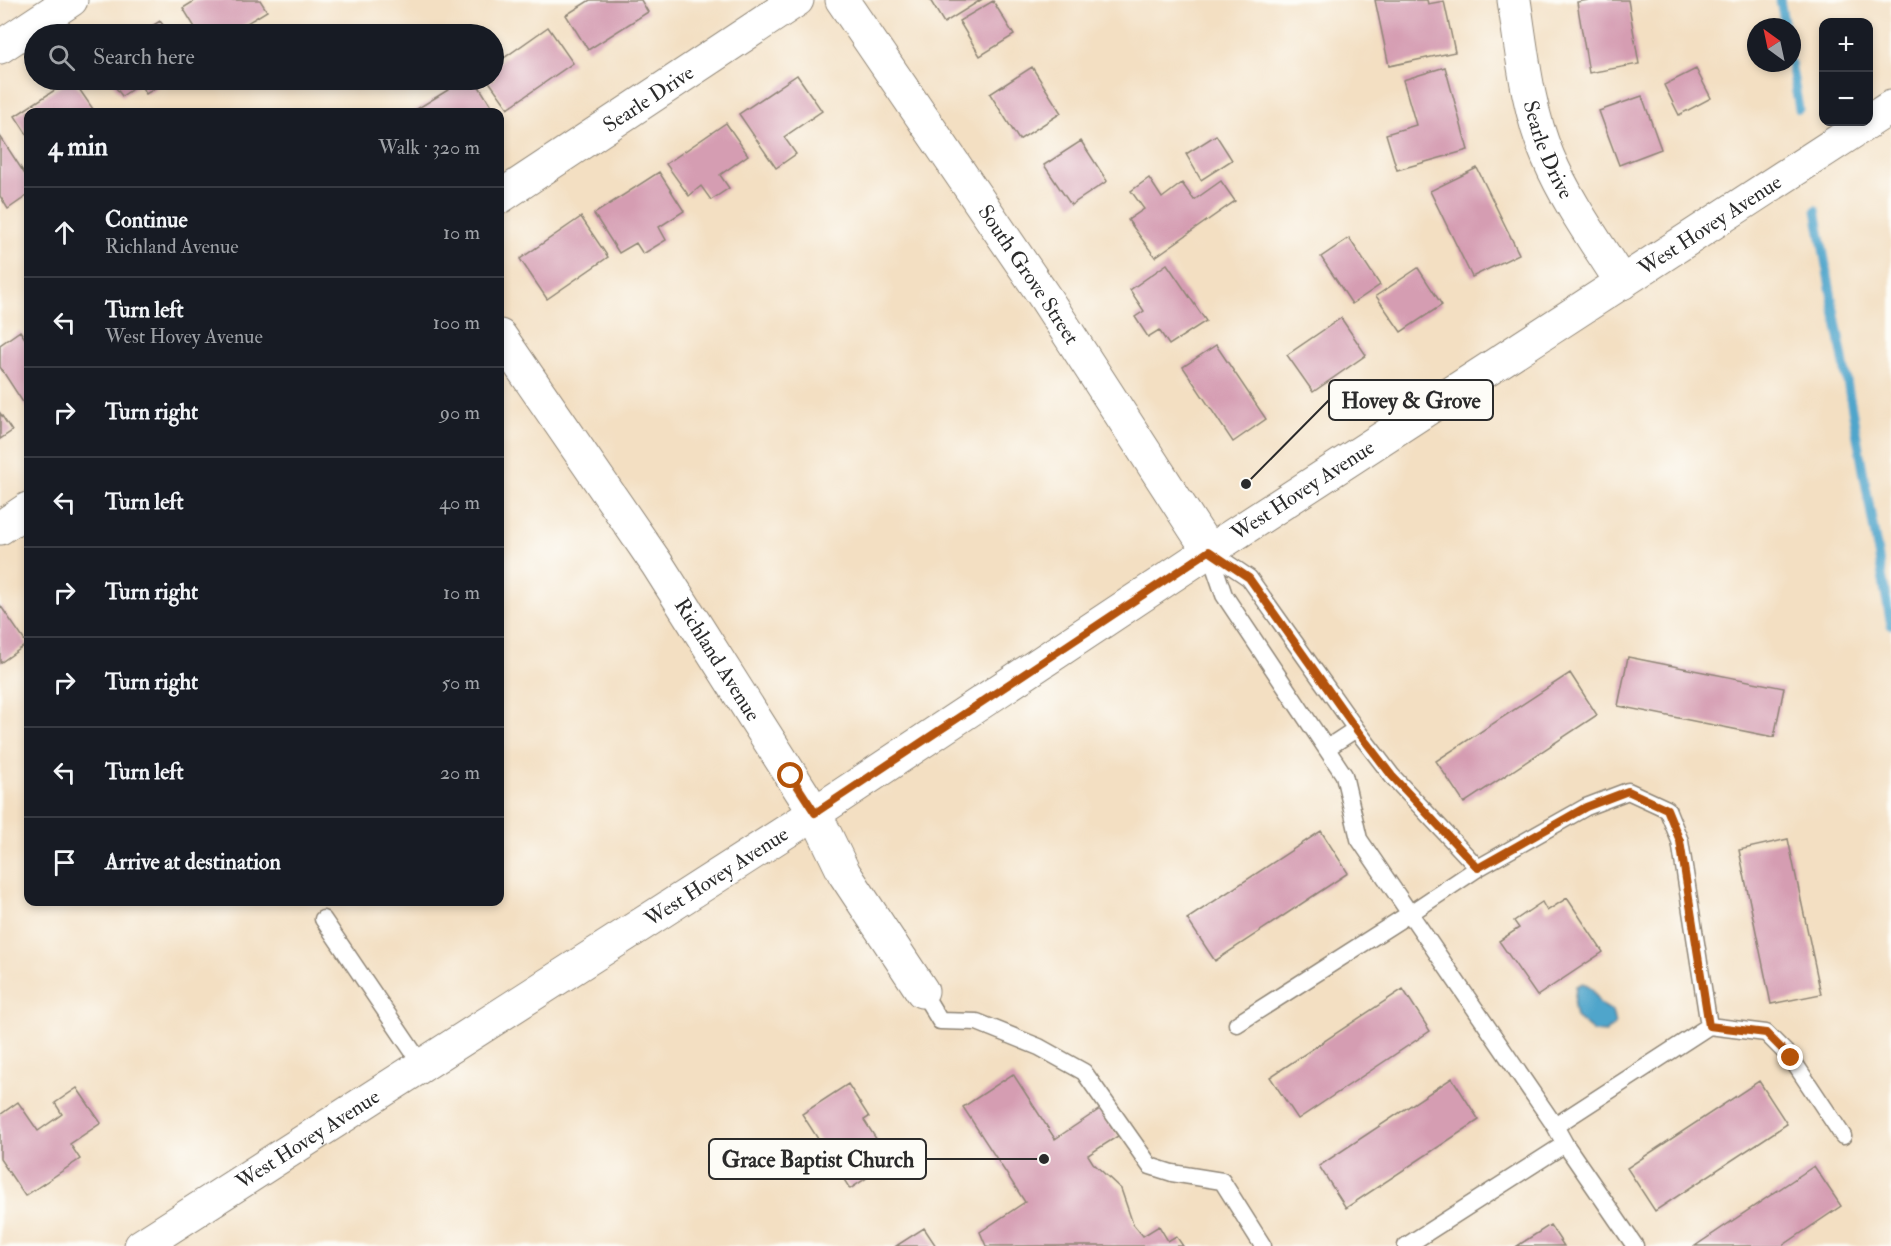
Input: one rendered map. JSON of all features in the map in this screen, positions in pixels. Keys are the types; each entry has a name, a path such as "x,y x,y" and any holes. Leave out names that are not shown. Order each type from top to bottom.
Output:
{"street":[{"path":"35,24 71,0"},
{"name":"Searle Drive","path":"504,194 797,0"},
{"name":"South Grove Street","path":"842,0 1046,298 1209,551"},
{"name":"Searle Drive","path":"1514,0 1525,75 1547,156 1565,192 1622,284"},
{"path":"0,47 24,31"},
{"name":"West Hovey Avenue","path":"141,1246 815,813 1209,551 1891,107"},
{"name":"Richland Avenue","path":"504,342 657,564 815,813 844,873 922,991"},
{"path":"0,528 24,512"}],"lane":[{"path":"1209,551 1249,578 1392,776 1478,868"},
{"path":"1209,551 1224,595 1344,775 1359,839 1635,1246"},
{"path":"1327,748 1356,729"},
{"path":"1237,1024 1478,868 1586,807 1628,791 1667,809 1680,841 1709,1026"},
{"path":"323,919 422,1065"},
{"path":"922,991 940,1021 977,1022 1039,1047 1084,1072 1150,1166 1172,1173 1222,1182 1263,1246"},
{"path":"1555,1126 1709,1026 1766,1033 1791,1058 1842,1137"},
{"path":"1407,1246 1565,1144"}],"water":[{"path":"1583,983 1592,989 1600,1004 1612,1011 1615,1024 1606,1033 1594,1032 1576,1017 1574,1006 1576,986"}],"building":[{"path":"196,0 260,0 267,11 246,24 193,24 183,8"},
{"path":"590,0 641,0 648,12 588,50 566,15"},
{"path":"930,0 981,0 944,23"},
{"path":"1375,0 1427,0 1428,4 1444,1 1455,52 1389,66"},
{"path":"1628,0 1639,64 1589,73 1577,2"},
{"path":"993,1 1014,35 980,56 959,21"},
{"path":"548,27 573,63 508,108 495,90 504,90 504,58"},
{"path":"1032,67 1061,113 1019,140 990,94"},
{"path":"1445,67 1468,150 1397,170 1386,134 1416,125 1403,80"},
{"path":"1696,69 1711,98 1679,115 1664,85"},
{"path":"797,75 822,111 784,137 796,154 776,168 739,114"},
{"path":"55,90 80,90 92,108 27,108"},
{"path":"118,90 131,90 122,96"},
{"path":"448,90 481,90 492,108 419,108"},
{"path":"1642,96 1661,149 1619,165 1599,111"},
{"path":"24,110 24,130 15,116"},
{"path":"726,123 748,155 720,175 729,188 711,200 701,186 689,196 666,164"},
{"path":"1216,135 1232,160 1201,180 1186,154"},
{"path":"0,136 24,173 24,198 8,209 0,196"},
{"path":"1081,141 1107,181 1071,205 1044,165"},
{"path":"1477,168 1519,254 1472,277 1430,191"},
{"path":"659,172 684,211 659,227 666,240 643,254 636,243 619,253 594,214"},
{"path":"1149,178 1162,198 1182,183 1194,200 1221,181 1235,201 1155,257 1128,220 1144,209 1131,191"},
{"path":"581,217 608,257 547,299 520,259"},
{"path":"1349,238 1380,285 1352,304 1321,257"},
{"path":"1167,264 1206,321 1169,345 1159,330 1148,337 1135,317 1144,311 1130,290"},
{"path":"1418,268 1442,305 1401,332 1376,296"},
{"path":"1341,318 1366,355 1313,392 1287,355"},
{"path":"20,331 24,337 24,404 0,367 0,345"},
{"path":"1216,345 1266,419 1233,442 1183,367"},
{"path":"0,413 12,431 0,439"},
{"path":"0,605 24,640 24,646 0,663"},
{"path":"1628,657 1784,688 1774,737 1618,706"},
{"path":"1570,673 1597,715 1464,803 1436,761"},
{"path":"1321,831 1348,873 1215,961 1187,919"},
{"path":"1788,839 1821,994 1771,1004 1739,850"},
{"path":"1567,898 1603,952 1537,996 1499,941 1519,928 1514,921 1542,902 1547,911"},
{"path":"1403,989 1430,1031 1298,1119 1270,1077"},
{"path":"1013,1074 1055,1139 1100,1109 1118,1136 1088,1155 1093,1163 1121,1189 1133,1224 1143,1236 1159,1226 1168,1241 1176,1236 1183,1246 986,1246 980,1232 1025,1202 963,1107"},
{"path":"1452,1078 1479,1120 1346,1208 1319,1166"},
{"path":"1759,1081 1787,1124 1655,1211 1627,1168"},
{"path":"848,1084 869,1117 864,1120 891,1162 850,1189 802,1114"},
{"path":"77,1088 101,1123 70,1144 80,1159 25,1196 0,1159 0,1115 18,1102 38,1131 62,1114 55,1103"},
{"path":"1814,1166 1841,1206 1782,1246 1695,1246"},
{"path":"1550,1225 1564,1246 1517,1246"},
{"path":"924,1228 936,1246 896,1246"}],"waterway":[{"path":"1780,0 1783,18"},
{"path":"1793,72 1799,109"},
{"path":"1816,210 1891,625"}],"place":[{"name":"Hovey & Grove","path":"1246,484"},
{"name":"Grace Baptist Church","path":"1044,1159"}],"route":[{"path":"791,776 815,813 1209,551 1249,578 1392,776 1478,868 1586,807 1628,791 1667,809 1680,841 1709,1026 1766,1033 1791,1058"}]}
